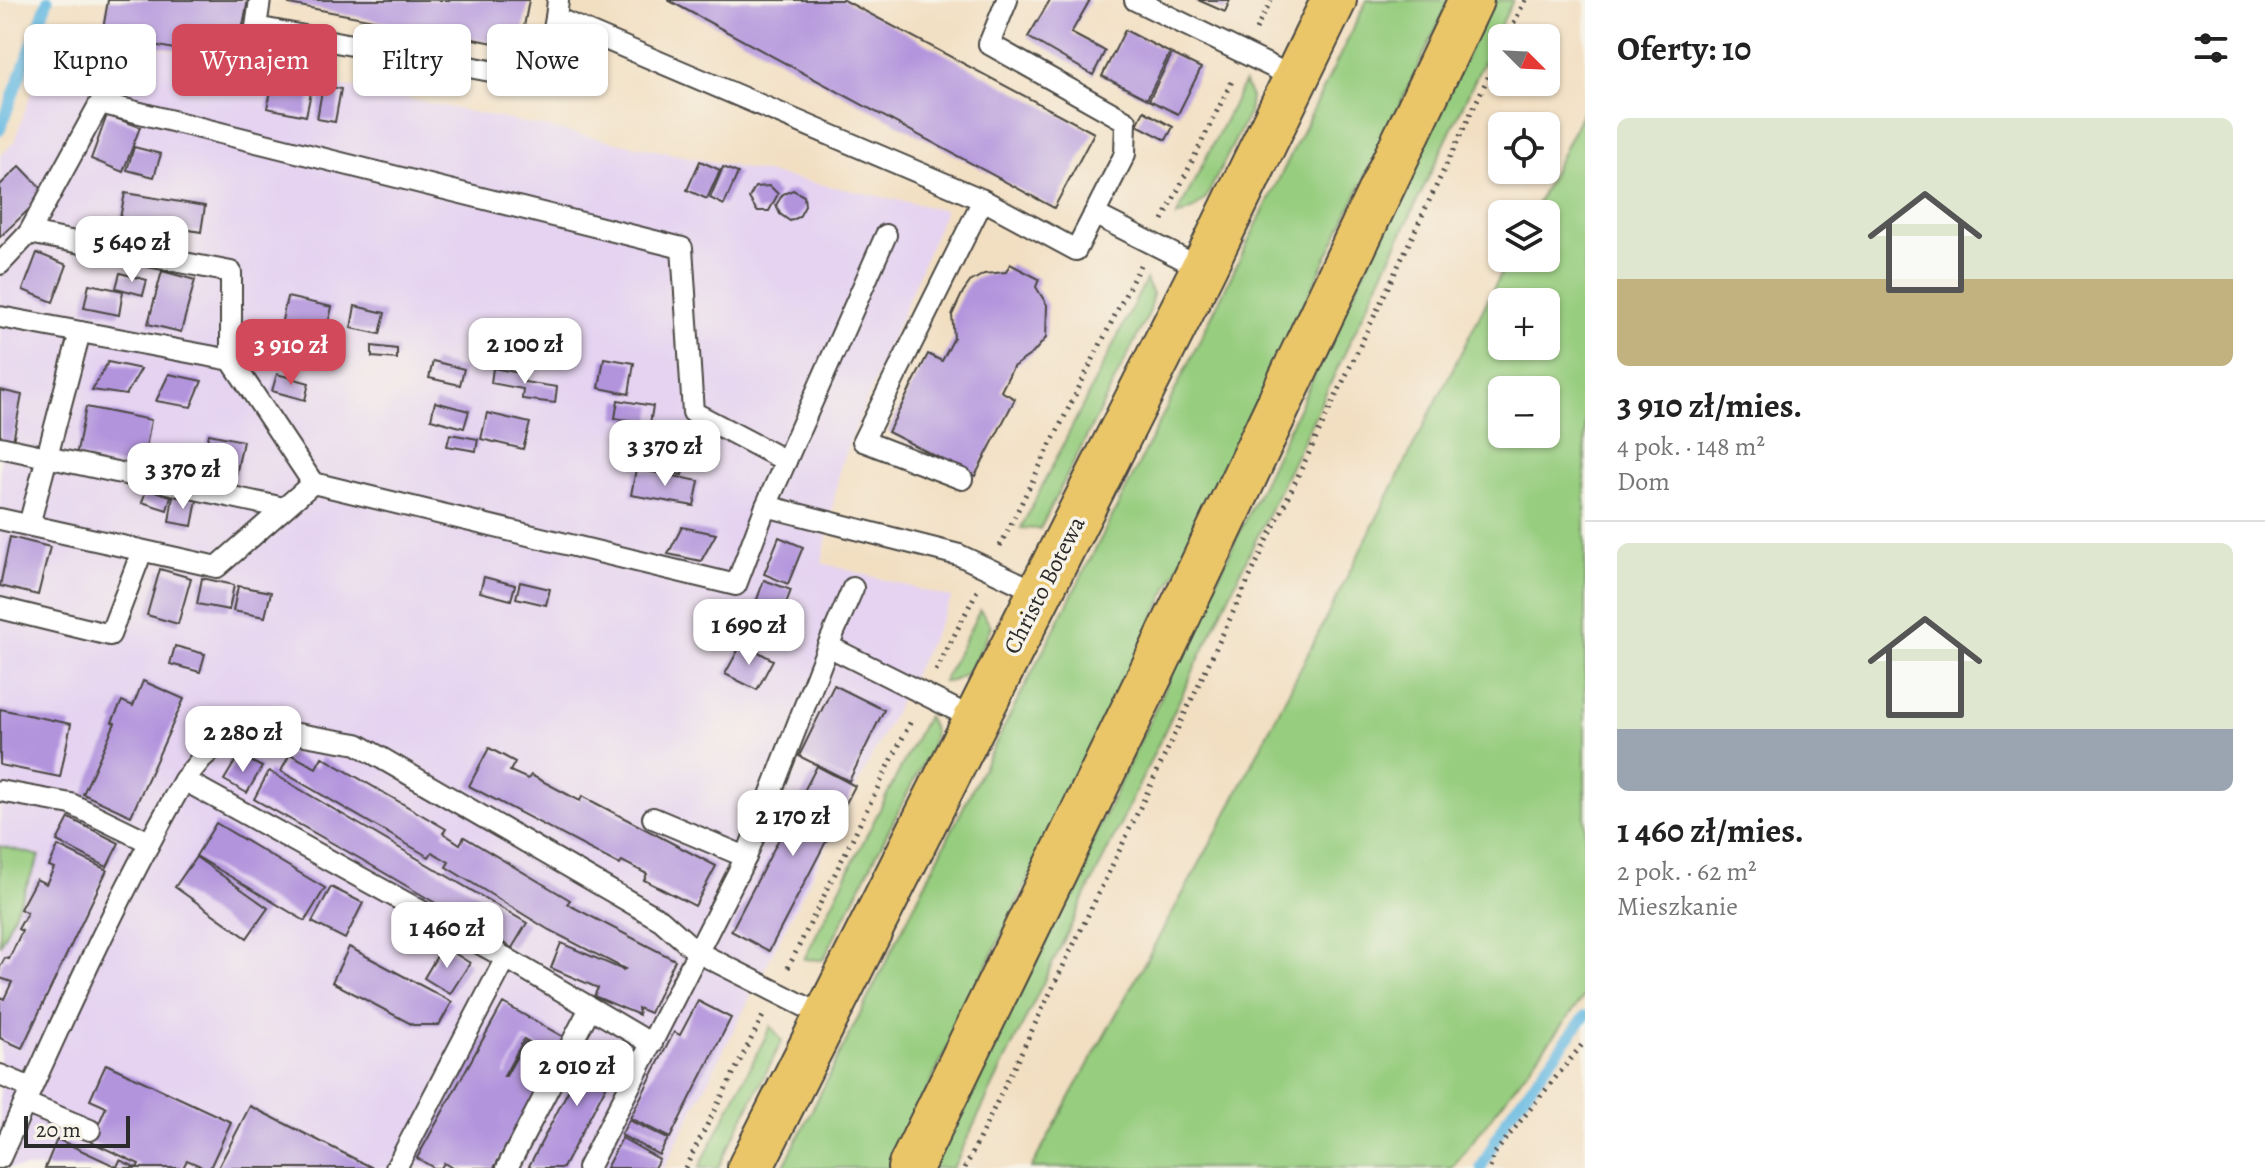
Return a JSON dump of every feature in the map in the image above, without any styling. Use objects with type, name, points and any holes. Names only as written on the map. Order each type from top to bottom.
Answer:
[{"type":"main road","name":"Christo Botewa","points":[[750,1168],[1203,269],[1334,0]]},
{"type":"main road","points":[[910,1168],[1147,681],[1471,0]]},
{"type":"lane","points":[[260,0],[256,27],[544,81],[557,9],[983,200],[1076,250],[1125,154],[1126,121],[989,44],[1007,0]]},
{"type":"lane","points":[[1135,0],[1297,79]]},
{"type":"lane","points":[[0,264],[29,233],[100,103],[682,248],[693,412],[786,461]]},
{"type":"lane","points":[[962,479],[863,441],[983,200]]},
{"type":"lane","points":[[1094,214],[1203,269]]},
{"type":"lane","points":[[29,233],[231,272],[231,360],[313,483],[736,585],[766,506],[886,235]]},
{"type":"lane","points":[[0,317],[231,360]]},
{"type":"lane","points":[[29,525],[80,332]]},
{"type":"lane","points":[[0,447],[284,508]]},
{"type":"lane","points":[[0,519],[217,567],[313,483]]},
{"type":"lane","points":[[766,506],[959,555],[1040,593]]},
{"type":"lane","points":[[0,608],[110,635],[142,551]]},
{"type":"lane","points":[[588,1168],[746,857],[853,588]]},
{"type":"lane","points":[[828,646],[976,720]]},
{"type":"lane","points":[[0,1158],[149,842],[184,780],[220,742],[257,727],[357,744],[661,920],[697,952],[826,1017]]},
{"type":"lane","points":[[184,780],[506,958],[652,1044]]},
{"type":"lane","points":[[0,791],[71,804],[149,842]]},
{"type":"lane","points":[[653,818],[746,857]]},
{"type":"lane","points":[[396,1168],[506,958]]},
{"type":"lane","points":[[507,1168],[590,1008]]},
{"type":"lane","points":[[0,1075],[28,1096],[90,1130]]},
{"type":"path","points":[[1256,31],[1271,0]]},
{"type":"path","points":[[1514,24],[1525,0]]},
{"type":"path","points":[[1163,219],[1234,76]]},
{"type":"path","points":[[965,1168],[1488,77]]},
{"type":"path","points":[[1009,527],[1137,271]]},
{"type":"path","points":[[933,678],[972,601]]},
{"type":"path","points":[[793,957],[917,709]]},
{"type":"path","points":[[685,1168],[763,1016]]},
{"type":"path","points":[[1490,1168],[1494,1154],[1585,1041]]},
{"type":"shaded area","points":[[156,47],[172,50],[172,96],[337,96],[337,84],[353,88],[353,96],[394,96],[945,210],[841,463],[822,563],[952,598],[664,1168],[0,1168],[0,157],[14,142],[30,96],[156,96]]},
{"type":"green space","points":[[1367,0],[1450,0],[890,1168],[783,1168],[1132,478]]},
{"type":"green space","points":[[1493,0],[1513,0],[1502,24],[1488,24],[1488,52],[953,1168],[932,1168],[1099,827]]},
{"type":"green space","points":[[1244,83],[1251,97],[1249,113],[1206,198],[1194,209],[1176,217]]},
{"type":"green space","points":[[1585,108],[1585,995],[1452,1168],[1031,1168],[1221,825],[1488,299],[1488,360],[1560,360],[1560,288],[1494,288],[1502,272],[1560,272],[1560,200],[1539,200],[1547,184],[1560,184],[1560,158]]},
{"type":"green space","points":[[1146,280],[1152,294],[1150,311],[1040,529],[1021,528]]},
{"type":"green space","points":[[980,610],[991,626],[979,653],[961,676],[943,682]]},
{"type":"green space","points":[[927,716],[934,731],[932,745],[823,960],[804,959]]},
{"type":"green space","points":[[0,846],[40,856],[0,945]]},
{"type":"green space","points":[[771,1026],[782,1041],[718,1168],[699,1168]]},
{"type":"building","points":[[108,0],[248,0],[243,24],[172,24],[172,49],[156,45],[156,24],[104,24]]},
{"type":"building","points":[[290,0],[529,0],[524,24],[487,24],[487,42],[471,39],[471,24],[394,24],[289,4]]},
{"type":"building","points":[[668,0],[844,0],[1094,133],[1054,208]]},
{"type":"building","points":[[1050,0],[1090,0],[1071,33],[1105,51],[1093,75],[1028,37]]},
{"type":"building","points":[[1198,0],[1230,0],[1225,12]]},
{"type":"building","points":[[1125,30],[1170,53],[1147,99],[1102,76]]},
{"type":"building","points":[[1172,54],[1201,68],[1178,114],[1149,100]]},
{"type":"building","points":[[337,88],[341,89],[335,122],[317,119],[321,96],[337,96]]},
{"type":"building","points":[[270,96],[310,96],[306,116],[267,108]]},
{"type":"building","points":[[1144,111],[1173,127],[1166,140],[1137,125]]},
{"type":"building","points":[[107,115],[140,127],[123,172],[91,159]]},
{"type":"building","points":[[134,147],[161,154],[154,177],[127,170]]},
{"type":"building","points":[[700,161],[720,170],[707,199],[687,190]]},
{"type":"building","points":[[20,166],[46,193],[0,237],[0,185]]},
{"type":"building","points":[[723,167],[738,173],[724,205],[710,198]]},
{"type":"building","points":[[770,186],[778,194],[769,211],[757,211],[749,198],[755,187]]},
{"type":"building","points":[[793,190],[804,196],[805,206],[799,217],[790,221],[780,214],[776,205],[783,194]]},
{"type":"building","points":[[125,193],[205,206],[201,232],[120,218]]},
{"type":"building","points":[[106,217],[167,229],[163,250],[102,238]]},
{"type":"building","points":[[37,253],[67,265],[53,302],[23,290]]},
{"type":"building","points":[[1010,264],[1039,279],[1036,287],[1047,305],[1046,338],[1033,353],[1013,367],[1001,391],[1015,399],[975,476],[888,432],[928,354],[942,361],[954,338],[952,315],[970,282],[984,274],[1006,272]]},
{"type":"building","points":[[162,271],[195,280],[181,332],[148,324]]},
{"type":"building","points":[[120,273],[147,280],[143,295],[116,288]]},
{"type":"building","points":[[89,284],[123,291],[119,315],[84,308]]},
{"type":"building","points":[[287,297],[332,307],[321,354],[277,344]]},
{"type":"building","points":[[355,306],[385,313],[380,334],[351,328]]},
{"type":"building","points":[[372,346],[397,349],[397,359],[372,357]]},
{"type":"building","points":[[604,358],[634,363],[629,394],[599,388]]},
{"type":"building","points":[[433,361],[464,369],[460,385],[429,378]]},
{"type":"building","points":[[108,362],[141,369],[126,395],[92,390]]},
{"type":"building","points":[[493,368],[525,374],[524,382],[557,387],[555,403],[522,399],[523,389],[491,383]]},
{"type":"building","points":[[169,374],[202,381],[191,407],[156,401]]},
{"type":"building","points":[[277,374],[309,383],[305,400],[272,391]]},
{"type":"building","points":[[0,390],[22,395],[12,446],[0,443]]},
{"type":"building","points":[[618,400],[653,406],[650,424],[615,418]]},
{"type":"building","points":[[435,402],[469,411],[464,428],[431,419]]},
{"type":"building","points":[[86,407],[151,420],[142,469],[76,456]]},
{"type":"building","points":[[487,413],[530,423],[523,449],[481,439]]},
{"type":"building","points":[[209,434],[243,441],[234,485],[199,478]]},
{"type":"building","points":[[450,434],[478,439],[476,451],[447,446]]},
{"type":"building","points":[[656,449],[687,455],[682,475],[652,469]]},
{"type":"building","points":[[636,469],[699,481],[694,506],[631,495]]},
{"type":"building","points":[[147,488],[171,496],[167,510],[142,502]]},
{"type":"building","points":[[173,496],[197,500],[192,526],[169,522]]},
{"type":"building","points":[[682,527],[716,534],[701,561],[668,554]]},
{"type":"building","points":[[10,537],[50,547],[38,595],[0,586]]},
{"type":"building","points":[[779,537],[803,547],[788,584],[764,574]]},
{"type":"building","points":[[160,569],[191,578],[178,624],[147,615]]},
{"type":"building","points":[[484,577],[515,585],[511,600],[480,592]]},
{"type":"building","points":[[202,578],[234,585],[229,610],[197,604]]},
{"type":"building","points":[[764,580],[791,590],[776,629],[750,619]]},
{"type":"building","points":[[520,582],[550,589],[546,605],[516,598]]},
{"type":"building","points":[[238,586],[271,592],[265,617],[233,611]]},
{"type":"building","points":[[742,643],[773,660],[757,690],[725,674]]},
{"type":"building","points":[[175,646],[205,654],[200,672],[170,664]]},
{"type":"building","points":[[143,681],[184,699],[131,816],[83,794],[122,701],[133,706]]},
{"type":"building","points":[[834,685],[884,710],[849,781],[799,756]]},
{"type":"building","points":[[0,709],[71,724],[60,777],[0,765]]},
{"type":"building","points":[[489,748],[515,762],[510,771],[528,779],[531,775],[580,801],[582,796],[716,866],[695,906],[644,880],[647,874],[622,861],[620,865],[469,786]]},
{"type":"building","points":[[290,754],[316,768],[322,757],[446,829],[443,833],[460,844],[464,837],[570,900],[567,904],[675,960],[650,1013],[638,1008],[639,1015],[594,996],[598,988],[551,968],[561,943],[625,969],[549,930],[446,867],[449,862],[432,852],[429,857],[281,771]]},
{"type":"building","points":[[239,755],[262,767],[247,793],[224,780]]},
{"type":"building","points":[[817,766],[855,786],[769,951],[731,931]]},
{"type":"building","points":[[269,771],[527,923],[512,948],[254,799]]},
{"type":"building","points":[[69,818],[119,843],[107,867],[57,841]]},
{"type":"building","points":[[216,823],[325,888],[305,921],[196,856]]},
{"type":"building","points":[[58,846],[107,870],[22,1048],[0,1038],[0,997],[4,999],[12,982],[0,978],[0,967],[5,958],[9,959],[22,931],[18,929],[27,913],[20,909],[36,879],[46,884],[54,868],[49,866]]},
{"type":"building","points":[[196,857],[268,908],[247,938],[175,887]]},
{"type":"building","points":[[331,887],[363,903],[345,939],[312,922]]},
{"type":"building","points":[[443,946],[470,963],[450,994],[424,978]]},
{"type":"building","points":[[349,947],[452,1002],[439,1025],[413,1025],[332,982]]},
{"type":"building","points":[[698,1001],[731,1018],[670,1138],[630,1118],[674,1032],[680,1035]]},
{"type":"building","points":[[503,1003],[565,1038],[555,1056],[524,1039],[504,1076],[525,1042],[557,1060],[494,1168],[452,1168],[444,1163],[441,1168],[434,1168],[417,1158]]},
{"type":"building","points":[[594,1041],[622,1056],[563,1168],[529,1166]]},
{"type":"building","points":[[106,1064],[231,1122],[210,1168],[187,1160],[183,1168],[137,1168],[139,1164],[91,1142],[106,1107],[90,1100]]},
{"type":"building","points":[[250,1106],[373,1168],[218,1168]]},
{"type":"building","points":[[629,1120],[668,1139],[659,1155],[621,1135]]},
{"type":"building","points":[[622,1138],[659,1159],[654,1168],[606,1168]]},
{"type":"building","points":[[57,1139],[117,1167],[120,1160],[137,1168],[45,1168]]},
{"type":"waterway","points":[[0,130],[48,0]]},
{"type":"waterway","points":[[1481,1168],[1506,1119],[1585,1016]]}]
